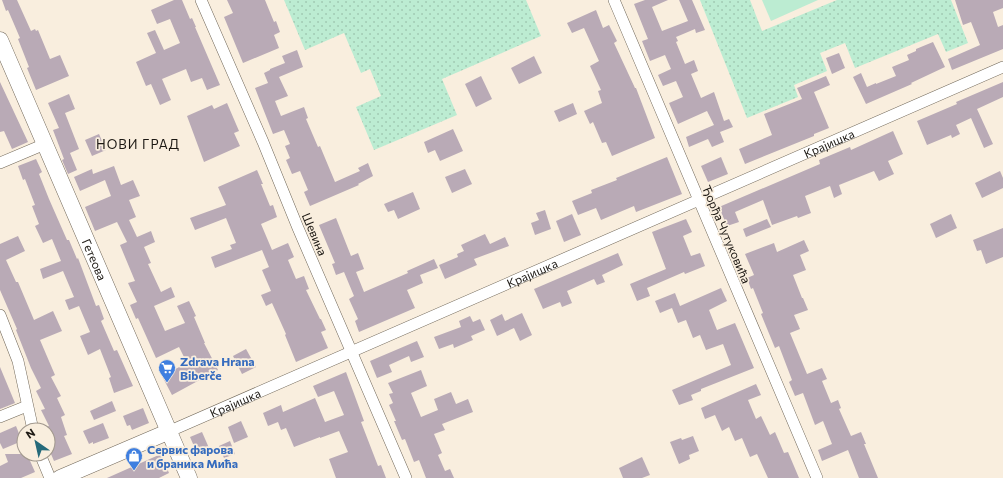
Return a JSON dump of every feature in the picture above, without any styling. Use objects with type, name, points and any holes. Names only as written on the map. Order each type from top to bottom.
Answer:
[{"type":"main road","name":"Гетеова","points":[[0,40],[190,478]]},
{"type":"main road","name":"Крајишка","points":[[60,478],[170,431]]},
{"type":"street","name":"Шевина","points":[[201,0],[255,124],[300,234],[406,478]]},
{"type":"street","name":"Ђорђа Чутуковића","points":[[614,0],[817,478]]},
{"type":"street","name":"Крајишка","points":[[170,431],[1003,67]]},
{"type":"street","points":[[0,163],[45,144]]},
{"type":"street","points":[[0,316],[18,361],[31,422]]},
{"type":"street","points":[[0,417],[27,406]]},
{"type":"street","points":[[43,462],[50,478]]},
{"type":"green space","points":[[284,0],[526,0],[541,36],[442,79],[457,115],[374,150],[356,107],[381,96],[370,69],[361,73],[344,33],[305,50]]},
{"type":"green space","points":[[700,0],[750,0],[762,31],[837,0],[951,0],[968,43],[946,52],[938,34],[855,68],[845,43],[820,53],[827,71],[794,85],[798,97],[747,118]]},
{"type":"green space","points":[[762,0],[818,0],[771,21]]},
{"type":"building","points":[[2,0],[17,0],[31,31],[35,29],[36,31],[38,30],[50,59],[60,55],[69,76],[36,90],[18,39],[20,38]]},
{"type":"building","points":[[174,0],[182,0],[190,19],[192,18],[220,85],[207,90],[202,78],[191,82],[186,69],[162,79],[171,100],[160,105],[151,84],[146,86],[136,62],[156,53],[147,33],[155,30],[164,50],[180,43],[170,19],[157,24],[151,10]]},
{"type":"building","points":[[227,0],[265,0],[280,32],[274,35],[279,48],[243,63],[224,17],[233,13]]},
{"type":"building","points":[[645,0],[668,0],[652,7],[662,31],[688,21],[679,0],[692,0],[705,30],[696,33],[695,29],[676,37],[678,41],[676,42],[685,64],[694,60],[698,71],[691,74],[701,98],[714,92],[724,121],[729,119],[733,127],[720,132],[724,142],[712,147],[708,139],[689,147],[686,137],[714,125],[707,111],[678,124],[669,103],[683,97],[676,81],[663,86],[658,75],[671,69],[665,55],[650,61],[642,41],[648,39],[634,4]]},
{"type":"building","points":[[955,0],[1003,0],[1003,8],[993,12],[998,27],[1003,25],[1003,49],[952,70],[948,59],[980,45],[971,22],[963,25]]},
{"type":"building","points":[[596,10],[603,28],[609,25],[617,41],[614,43],[636,88],[655,138],[612,156],[606,142],[602,143],[593,122],[590,124],[584,111],[602,103],[598,91],[601,90],[590,66],[599,61],[584,28],[572,33],[567,23]]},
{"type":"building","points":[[933,42],[945,67],[911,83],[912,84],[866,104],[853,77],[861,73],[867,87],[896,76],[892,67],[909,60],[907,55],[916,51],[916,49]]},
{"type":"building","points":[[297,50],[303,67],[279,77],[288,96],[275,101],[281,116],[304,107],[308,118],[306,119],[318,147],[320,146],[335,182],[360,171],[358,168],[368,163],[373,176],[358,184],[359,185],[310,206],[304,192],[308,190],[300,171],[292,174],[286,160],[290,158],[285,146],[290,144],[284,130],[273,134],[255,88],[268,83],[264,73],[285,63],[282,56]]},
{"type":"building","points":[[839,53],[845,68],[832,74],[826,58]]},
{"type":"building","points":[[534,56],[542,73],[519,84],[511,68]]},
{"type":"building","points":[[481,76],[492,99],[476,107],[465,84]]},
{"type":"building","points":[[826,76],[830,85],[814,92],[829,128],[814,134],[814,136],[745,164],[739,149],[772,135],[764,114],[802,99],[797,88]]},
{"type":"building","points":[[0,82],[28,142],[12,149],[4,131],[0,132]]},
{"type":"building","points":[[1003,82],[1003,97],[977,109],[993,144],[984,148],[971,118],[956,125],[960,134],[952,138],[951,135],[927,145],[917,121]]},
{"type":"building","points":[[69,94],[75,109],[65,113],[79,149],[70,153],[77,170],[68,174],[53,130],[59,128],[48,103]]},
{"type":"building","points":[[227,103],[239,131],[234,133],[240,146],[204,162],[187,116],[212,105],[214,109]]},
{"type":"building","points":[[573,103],[577,114],[559,122],[554,111]]},
{"type":"building","points":[[453,129],[463,151],[440,161],[435,150],[428,153],[424,142]]},
{"type":"building","points":[[893,131],[903,154],[888,161],[894,174],[879,181],[874,171],[839,185],[842,194],[834,198],[830,186],[805,196],[811,213],[798,218],[797,216],[772,225],[763,200],[735,212],[739,222],[727,226],[719,207],[820,164],[819,160],[850,147],[851,150]]},
{"type":"building","points":[[99,134],[106,150],[92,156],[85,140]]},
{"type":"building","points":[[667,157],[682,194],[636,212],[634,206],[601,220],[596,208],[578,215],[572,201],[592,193],[591,190],[617,180],[616,178]]},
{"type":"building","points":[[721,157],[728,174],[708,182],[701,166]]},
{"type":"building","points":[[36,159],[42,172],[39,174],[49,199],[67,240],[69,240],[77,259],[78,258],[96,306],[99,305],[104,319],[101,321],[114,351],[117,350],[133,386],[114,393],[109,378],[111,377],[100,349],[88,355],[80,336],[90,332],[79,306],[69,310],[65,300],[74,297],[63,271],[43,279],[40,269],[61,261],[52,239],[43,243],[35,226],[39,224],[32,206],[35,205],[25,179],[23,180],[18,166]]},
{"type":"building","points":[[114,166],[121,185],[133,180],[140,196],[129,200],[136,217],[129,220],[137,237],[151,231],[155,242],[144,247],[151,263],[148,264],[161,292],[171,287],[175,297],[154,306],[165,331],[185,323],[177,306],[189,301],[196,316],[194,317],[204,343],[218,370],[172,395],[162,376],[187,363],[179,347],[156,358],[138,318],[136,319],[130,305],[137,302],[128,283],[135,281],[120,245],[127,242],[117,222],[95,231],[85,207],[111,196],[105,180],[80,191],[74,177],[92,169],[93,174]]},
{"type":"building","points":[[465,169],[472,184],[452,193],[445,177]]},
{"type":"building","points":[[257,170],[270,206],[273,205],[277,217],[261,224],[272,250],[288,243],[294,257],[288,260],[296,279],[304,276],[309,289],[306,290],[326,330],[321,332],[328,348],[296,362],[285,335],[286,334],[272,303],[266,306],[261,295],[271,291],[262,270],[269,267],[262,250],[215,268],[211,257],[232,249],[230,245],[236,243],[226,218],[195,230],[190,218],[226,205],[218,187]]},
{"type":"building","points":[[1000,171],[1003,178],[1003,188],[982,198],[975,183]]},
{"type":"building","points":[[413,192],[420,209],[398,219],[394,210],[388,212],[384,204]]},
{"type":"building","points":[[545,210],[551,229],[535,235],[531,223],[539,220],[536,213]]},
{"type":"building","points":[[572,214],[581,235],[564,242],[556,221]]},
{"type":"building","points":[[951,214],[957,228],[936,238],[930,224]]},
{"type":"building","points":[[336,218],[351,256],[358,253],[364,269],[356,272],[364,292],[408,273],[407,271],[434,259],[438,268],[420,275],[423,283],[407,290],[415,308],[359,332],[355,321],[358,319],[349,299],[354,296],[344,272],[336,275],[332,264],[335,263],[319,225]]},
{"type":"building","points":[[686,219],[692,232],[683,236],[691,256],[700,253],[705,266],[685,274],[684,272],[647,288],[650,296],[637,301],[630,284],[666,269],[652,232]]},
{"type":"building","points":[[767,219],[771,227],[746,237],[743,229]]},
{"type":"building","points":[[1003,228],[1003,257],[986,264],[981,250],[977,251],[973,240]]},
{"type":"building","points":[[485,234],[490,244],[505,237],[509,246],[474,259],[477,265],[445,279],[439,265],[458,257],[457,254],[464,251],[461,245]]},
{"type":"building","points":[[18,236],[25,251],[6,260],[16,282],[18,282],[34,320],[53,311],[62,331],[40,340],[55,375],[51,377],[61,396],[57,398],[65,415],[61,417],[67,435],[64,436],[72,454],[56,460],[56,422],[47,422],[41,410],[45,409],[36,391],[41,388],[31,368],[16,330],[17,329],[0,290],[0,244]]},
{"type":"building","points":[[804,240],[809,251],[800,255],[806,270],[793,275],[808,310],[794,315],[800,329],[790,333],[807,374],[822,368],[827,379],[822,381],[831,403],[838,400],[841,408],[839,409],[851,436],[861,432],[866,444],[864,444],[878,478],[859,478],[848,450],[822,461],[818,450],[832,444],[823,421],[815,425],[803,393],[795,396],[789,382],[792,380],[779,346],[775,348],[761,314],[763,313],[753,288],[751,289],[747,278],[754,275],[745,254],[774,243],[777,252]]},
{"type":"building","points":[[618,253],[623,265],[602,275],[605,282],[597,285],[594,279],[567,291],[572,303],[562,307],[560,302],[543,309],[534,289]]},
{"type":"building","points":[[721,288],[727,301],[709,310],[717,330],[735,323],[754,368],[701,389],[701,391],[691,395],[693,400],[679,405],[672,390],[731,365],[723,344],[706,350],[700,335],[693,338],[686,320],[678,323],[672,308],[660,313],[655,301],[675,293],[680,306]]},
{"type":"building","points":[[522,313],[532,335],[520,341],[514,328],[497,336],[490,320],[502,314],[505,321]]},
{"type":"building","points":[[470,316],[473,322],[480,319],[485,330],[471,336],[473,340],[454,348],[453,344],[439,349],[434,337],[461,327],[459,321]]},
{"type":"building","points":[[417,341],[424,357],[411,362],[409,356],[389,365],[392,372],[377,378],[370,361]]},
{"type":"building","points":[[246,349],[256,367],[242,374],[233,356]]},
{"type":"building","points":[[0,367],[15,403],[0,409]]},
{"type":"building","points":[[421,370],[427,386],[411,393],[421,417],[438,410],[434,399],[451,392],[456,404],[468,399],[473,412],[442,424],[445,430],[434,434],[442,453],[438,455],[445,471],[450,469],[454,478],[426,478],[419,460],[414,462],[405,439],[402,440],[389,405],[393,403],[389,394],[393,393],[388,383]]},
{"type":"building","points":[[346,372],[364,421],[361,422],[378,466],[381,465],[386,478],[336,478],[329,459],[348,452],[339,431],[294,447],[286,428],[281,430],[278,422],[268,426],[263,413],[281,405],[283,412],[315,398],[325,422],[344,415],[334,391],[318,397],[313,386]]},
{"type":"building","points":[[756,384],[761,395],[748,400],[756,419],[761,416],[770,435],[775,432],[784,453],[788,452],[799,478],[768,478],[757,454],[750,457],[742,438],[735,441],[729,427],[722,431],[715,415],[705,419],[701,408]]},
{"type":"building","points":[[112,401],[116,411],[94,420],[90,411]]},
{"type":"building","points":[[143,408],[149,423],[132,430],[130,425],[127,426],[123,416]]},
{"type":"building","points":[[241,421],[248,437],[234,443],[228,427]]},
{"type":"building","points":[[103,423],[109,438],[89,444],[83,431]]},
{"type":"building","points":[[16,426],[16,444],[3,449],[0,443],[0,433]]},
{"type":"building","points":[[202,432],[209,448],[197,453],[190,437]]},
{"type":"building","points":[[693,436],[699,451],[689,455],[690,459],[679,464],[670,442]]},
{"type":"building","points":[[230,441],[235,454],[224,458],[219,446]]},
{"type":"building","points":[[5,454],[16,454],[16,462],[31,462],[35,472],[21,478],[0,478],[0,466],[8,462]]},
{"type":"building","points":[[161,454],[169,473],[159,478],[107,478]]},
{"type":"building","points":[[642,457],[650,475],[642,478],[623,478],[619,468]]},
{"type":"place","name":"Zdrava Hrana Biberče","points":[[167,383]]},
{"type":"place","name":"Сервис фарова и браника Мића","points":[[134,471]]},
{"type":"district","name":"НОВИ ГРАД","points":[[138,144]]}]
